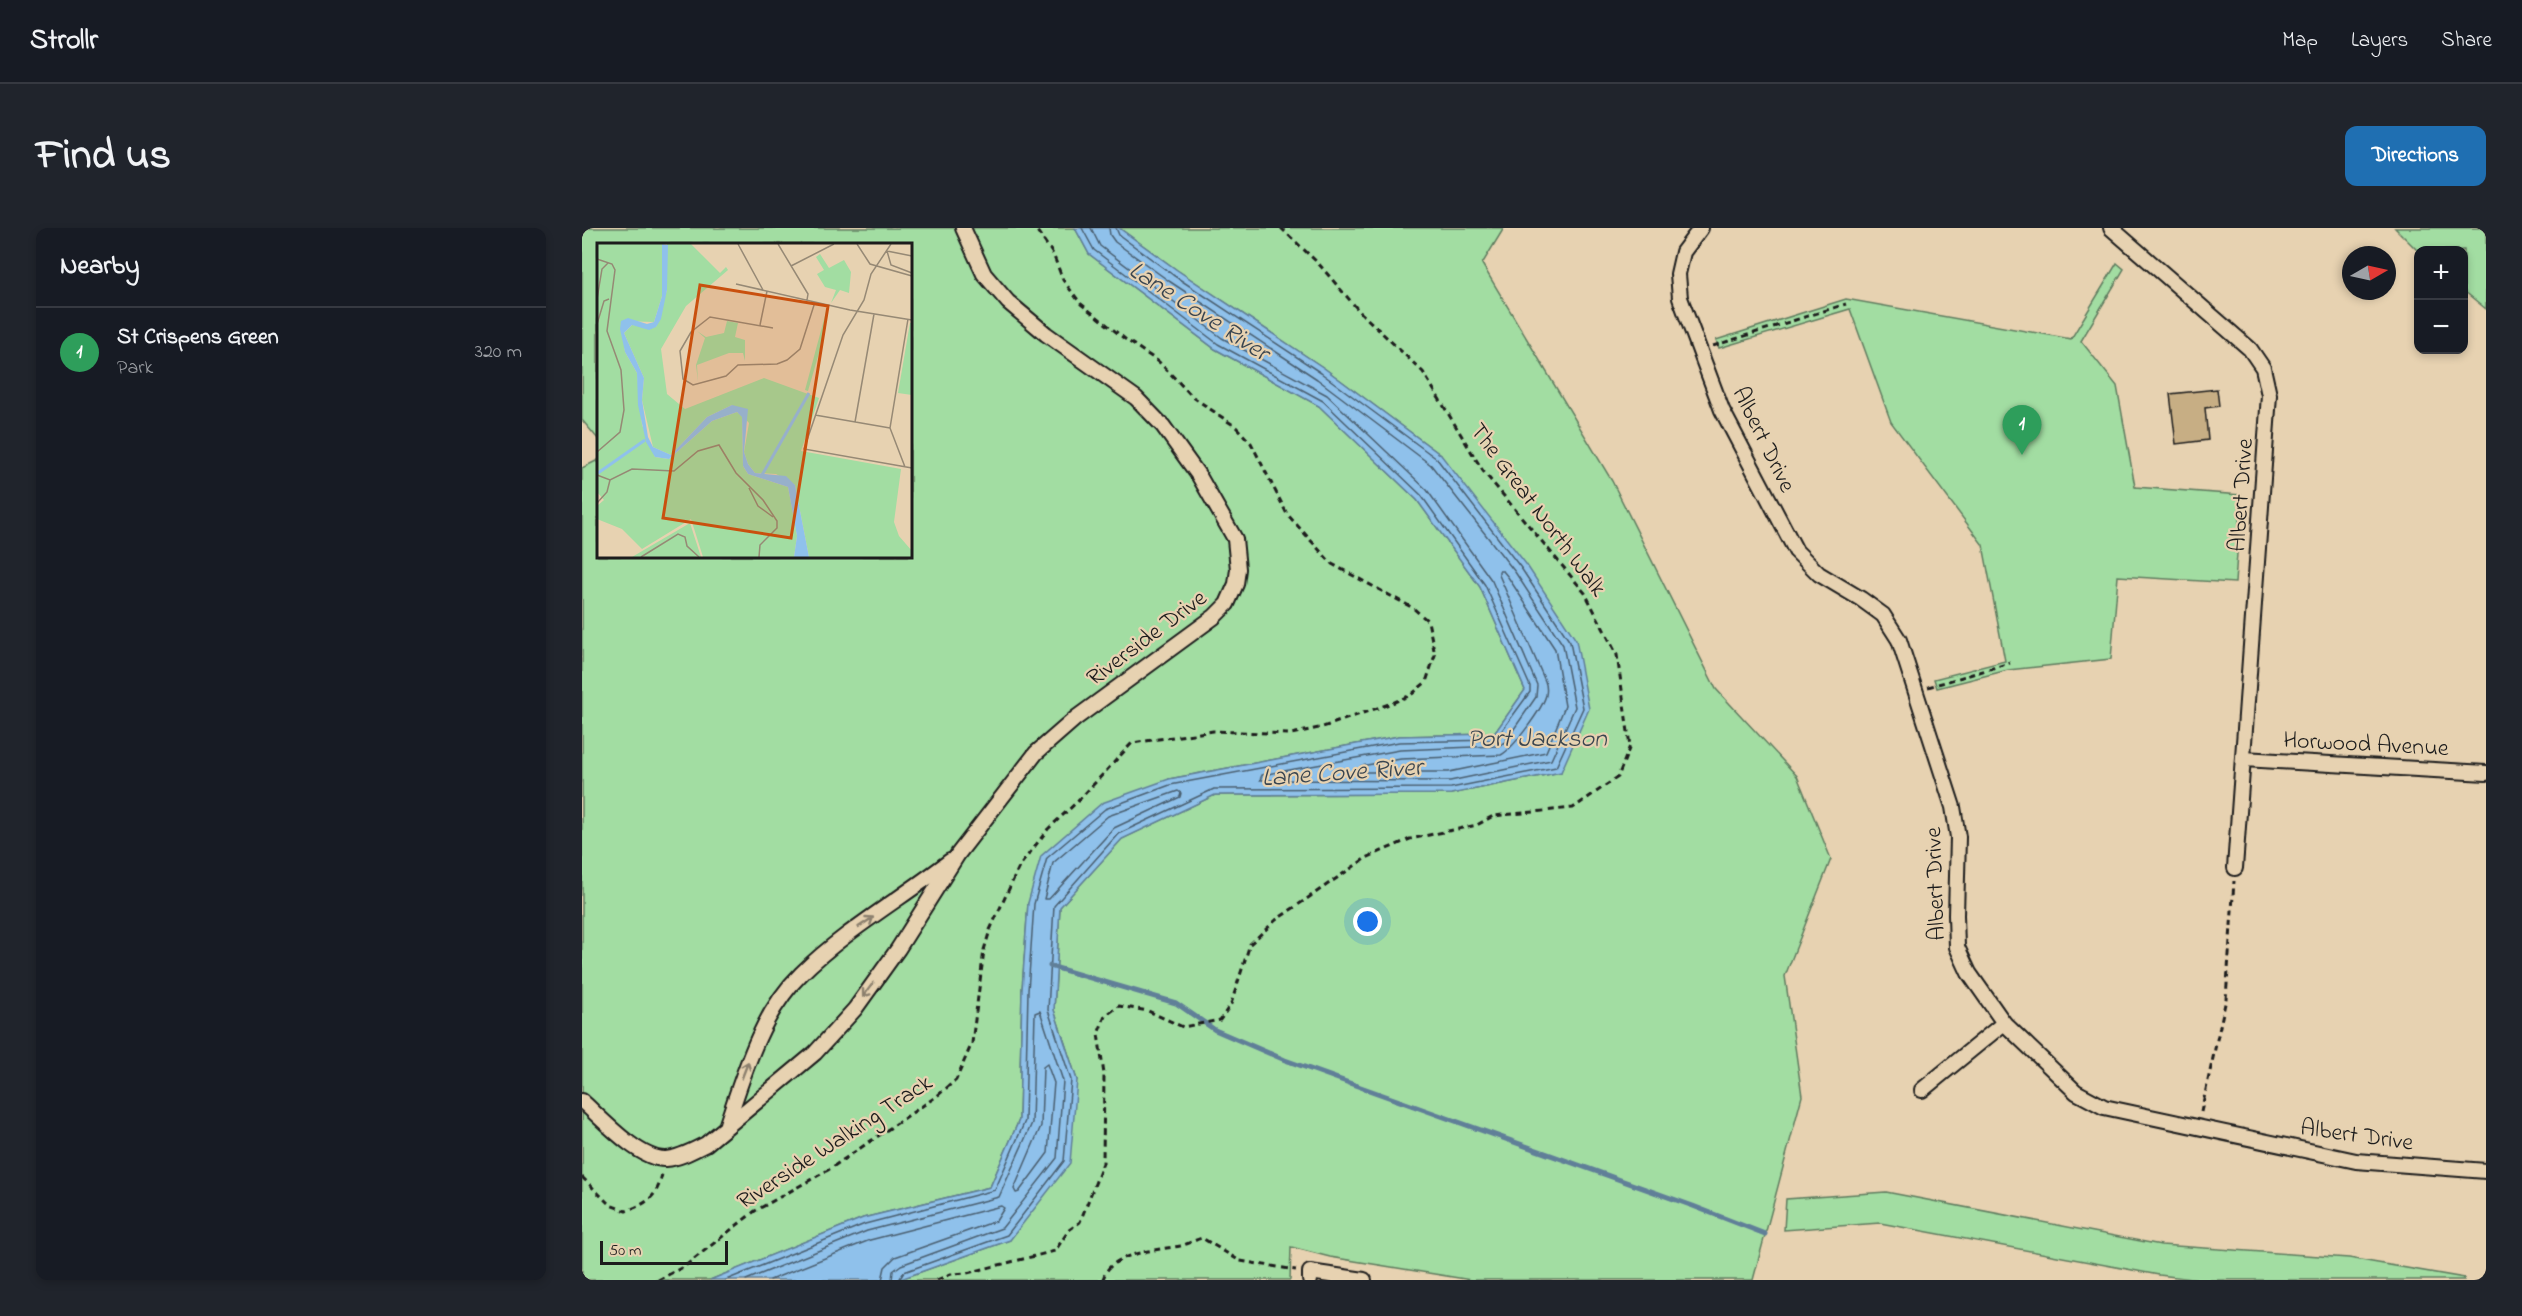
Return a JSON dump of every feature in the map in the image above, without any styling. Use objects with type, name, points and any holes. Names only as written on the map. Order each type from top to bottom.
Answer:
[{"type":"street","name":"Riverside Drive","points":[[665,1159],[688,1153],[706,1144],[815,1053],[855,1009],[898,949],[958,854],[1046,742],[1214,617],[1232,595],[1239,568],[1235,538],[1199,476],[1163,426],[1136,398],[1047,334],[1008,302],[984,274],[963,228]]},
{"type":"street","name":"Albert Drive","points":[[1701,228],[1683,252],[1678,274],[1680,298],[1722,410],[1796,551],[1819,574],[1862,599],[1883,615],[1899,640],[1953,807],[1958,837],[1956,915],[1958,947],[1969,973],[2004,1023],[2076,1092],[2104,1107],[2356,1161],[2486,1171]]},
{"type":"street","name":"Albert Drive","points":[[2111,228],[2250,349],[2262,368],[2269,394],[2235,868]]},
{"type":"street","name":"Horwood Avenue","points":[[2243,759],[2486,773]]},
{"type":"street","name":"Riverside Drive","points":[[726,1125],[746,1067],[768,1021],[800,975],[854,930],[958,854]]},
{"type":"street","points":[[1922,1089],[2004,1023]]},
{"type":"street","points":[[582,1101],[637,1149],[665,1159]]},
{"type":"street","points":[[1310,1276],[1364,1280]]},
{"type":"path","name":"Riverside Walking Track","points":[[658,1280],[685,1266],[755,1210],[828,1170],[937,1096],[956,1080],[972,1043],[984,950],[990,930],[1019,867],[1048,829],[1078,801],[1120,753],[1132,743],[1213,731],[1291,734],[1323,727],[1392,703],[1411,695],[1426,682],[1435,655],[1428,621],[1413,608],[1332,564],[1287,514],[1251,443],[1236,427],[1193,397],[1158,362],[1081,304],[1064,280],[1053,254],[1035,228]]},
{"type":"path","name":"The Great North Walk","points":[[937,1280],[951,1274],[967,1273],[1055,1251],[1069,1230],[1080,1222],[1103,1163],[1104,1074],[1098,1034],[1105,1016],[1119,1006],[1148,1011],[1183,1027],[1220,1020],[1231,1004],[1250,944],[1276,920],[1366,858],[1410,839],[1477,825],[1493,816],[1574,808],[1618,777],[1630,746],[1617,655],[1585,593],[1483,471],[1423,372],[1360,312],[1318,263],[1281,228]]},
{"type":"path","points":[[1700,350],[1846,304]]},
{"type":"path","points":[[1915,691],[2010,663]]},
{"type":"path","points":[[2198,1128],[2226,999],[2235,868]]},
{"type":"path","points":[[582,1177],[610,1205],[627,1211],[646,1203],[659,1187],[665,1159]]},
{"type":"path","points":[[1103,1280],[1104,1274],[1124,1257],[1153,1249],[1182,1245],[1202,1238],[1240,1261],[1310,1276]]},
{"type":"green space","points":[[582,228],[1075,228],[1089,254],[1215,349],[1319,406],[1417,500],[1480,587],[1525,690],[1494,734],[1399,736],[1169,779],[1028,903],[1022,990],[1019,1120],[990,1187],[863,1218],[710,1280],[582,1280],[582,468],[597,460],[597,558],[912,558],[912,243],[597,243],[597,438],[582,420]]},
{"type":"green space","points":[[1119,228],[1504,228],[1482,264],[1612,481],[1716,689],[1797,776],[1831,859],[1785,976],[1802,1096],[1753,1280],[1471,1280],[1330,1257],[1291,1247],[1290,1280],[898,1280],[1010,1240],[1077,1080],[1054,1010],[1060,907],[1122,839],[1215,795],[1451,794],[1561,772],[1441,455],[1324,368],[1177,270]]},
{"type":"green space","points":[[2395,228],[2486,228],[2486,309],[2468,294],[2468,246],[2414,247]]},
{"type":"green space","points":[[2117,263],[2124,269],[2081,341],[2117,386],[2135,487],[2241,495],[2235,583],[2118,576],[2111,659],[2008,670],[1937,688],[1934,679],[2005,661],[1983,545],[1891,422],[1850,309],[1719,348],[1716,340],[1846,299],[2071,339]]},
{"type":"green space","points":[[1886,1192],[2161,1245],[2349,1258],[2464,1278],[2464,1280],[2201,1280],[2159,1275],[1880,1223],[1784,1230],[1786,1199]]},
{"type":"water","name":"Port Jackson","points":[[1075,228],[1119,228],[1177,270],[1324,368],[1441,455],[1526,564],[1576,640],[1589,709],[1561,772],[1451,794],[1215,795],[1122,839],[1060,907],[1054,1010],[1077,1080],[1070,1163],[1010,1240],[898,1280],[710,1280],[863,1218],[990,1187],[1019,1120],[1022,990],[1028,903],[1041,856],[1102,803],[1169,779],[1399,736],[1494,734],[1525,690],[1480,587],[1417,500],[1319,406],[1215,349],[1089,254]]},
{"type":"building","points":[[2217,389],[2219,406],[2205,408],[2208,440],[2176,444],[2170,394]]},
{"type":"waterway","points":[[1050,966],[1176,1003],[1215,1030],[1285,1060],[1765,1234]]},
{"type":"place","name":"St Crispens Green","points":[[2022,455]]},
{"type":"water label","name":"Lane Cove River","points":[[1200,310]]},
{"type":"water label","name":"Lane Cove River","points":[[1342,771]]}]
